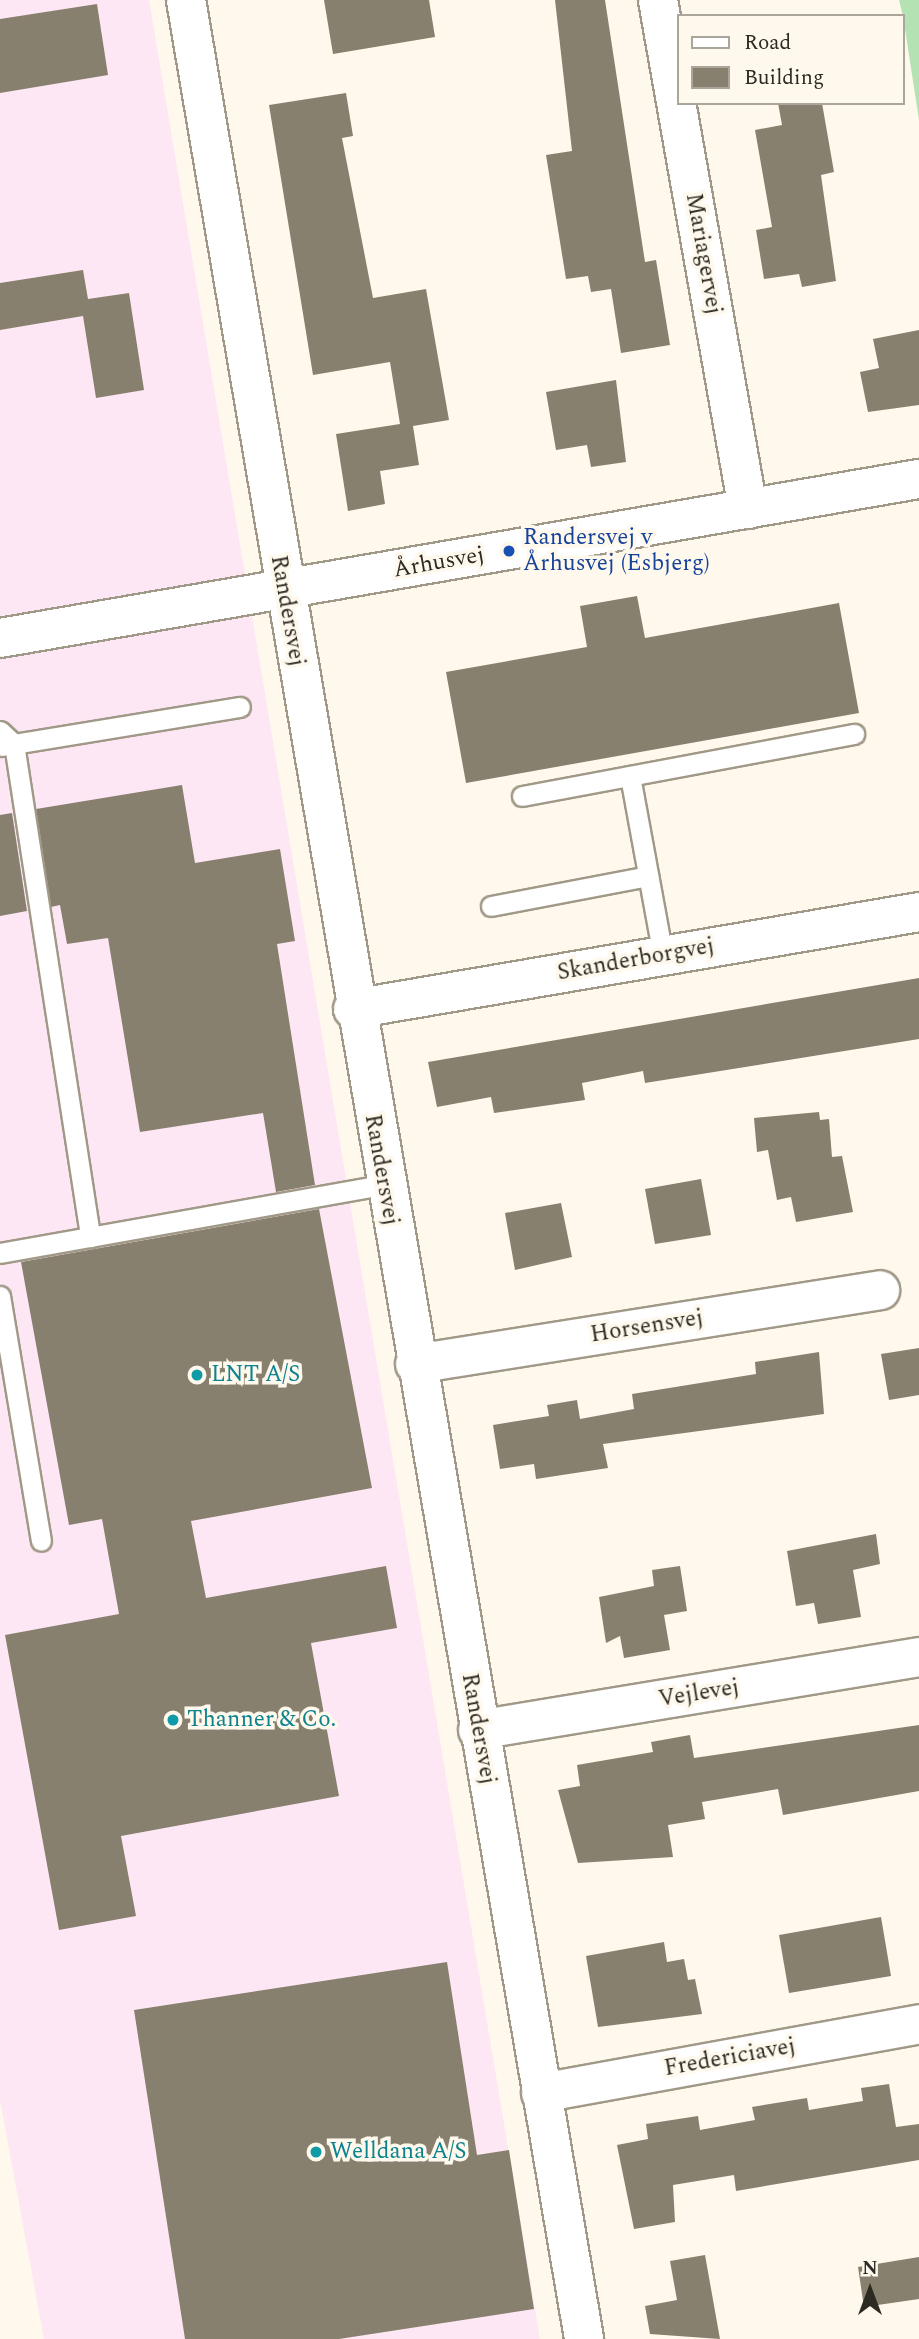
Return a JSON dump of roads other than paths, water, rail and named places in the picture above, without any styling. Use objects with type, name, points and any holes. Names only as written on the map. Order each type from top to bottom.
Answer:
[{"type":"street","name":"Randersvej","points":[[186,0],[353,1009],[584,2339]]},
{"type":"street","name":"Mariagervej","points":[[658,0],[748,509]]},
{"type":"street","name":"Århusvej","points":[[0,638],[282,587],[919,479]]},
{"type":"street","name":"Skanderborgvej","points":[[353,1009],[919,912]]},
{"type":"street","name":"Horsensvej","points":[[415,1364],[880,1290]]},
{"type":"street","name":"Vejlevej","points":[[478,1730],[919,1657]]},
{"type":"street","name":"Fredericiavej","points":[[541,2093],[919,2024]]},
{"type":"lane","points":[[90,1237],[5,740],[240,707]]},
{"type":"lane","points":[[522,796],[854,734]]},
{"type":"lane","points":[[630,776],[663,956]]},
{"type":"lane","points":[[491,906],[648,876]]},
{"type":"lane","points":[[0,1253],[383,1185]]},
{"type":"lane","points":[[0,1296],[41,1541]]},
{"type":"place","name":"Randersvej v Århusvej (Esbjerg)","points":[[509,551]]},
{"type":"place","name":"LNT A/S","points":[[197,1375]]},
{"type":"place","name":"Thanner & Co.","points":[[173,1720]]},
{"type":"place","name":"Welldana A/S","points":[[316,2152]]}]
